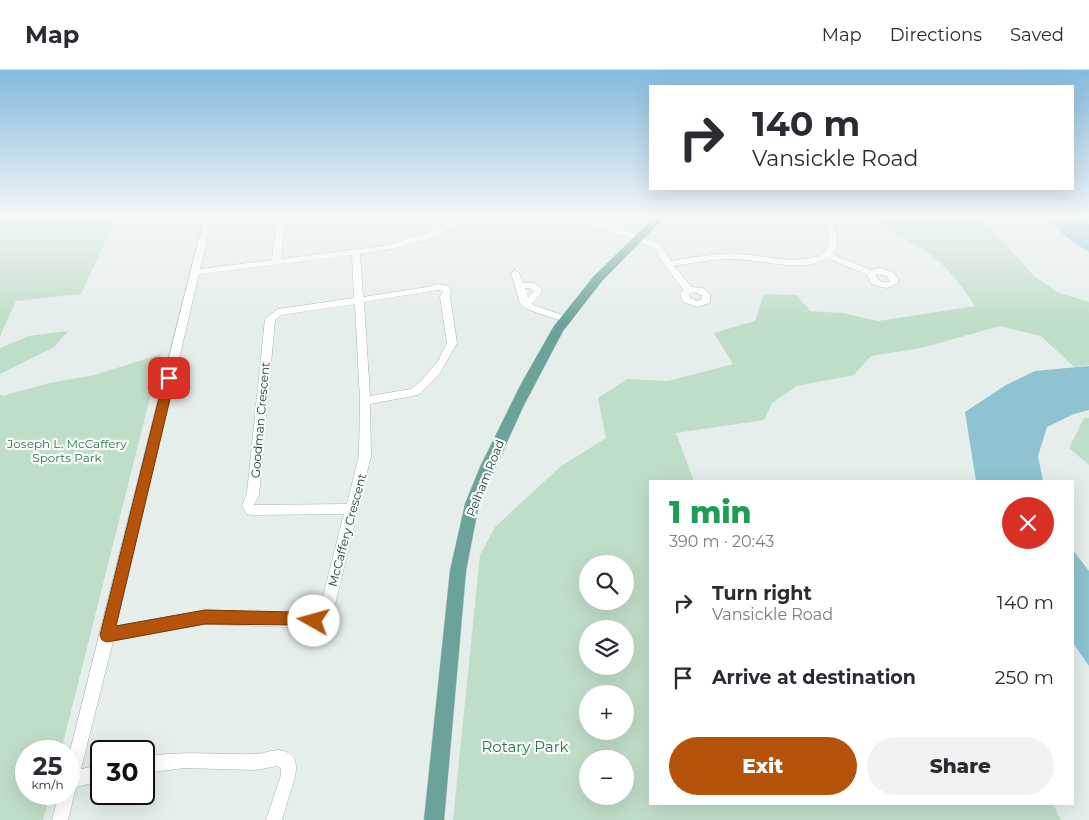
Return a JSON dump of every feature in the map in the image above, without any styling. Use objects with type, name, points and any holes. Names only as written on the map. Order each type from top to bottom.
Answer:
[{"type":"main road","name":"Pelham Road","points":[[434,820],[458,571],[467,521],[504,431],[540,358],[578,301],[623,253]]},
{"type":"street","points":[[80,740],[200,253]]},
{"type":"street","points":[[276,262],[277,253]]},
{"type":"street","points":[[195,272],[348,253]]},
{"type":"street","name":"McCaffery Crescent","points":[[107,635],[205,617],[292,619],[309,622],[320,619],[329,609],[328,602],[365,456],[365,400],[356,253]]},
{"type":"street","points":[[661,253],[689,290]]},
{"type":"street","points":[[668,264],[724,257],[797,263],[828,255],[871,273]]},
{"type":"street","points":[[515,273],[525,304],[532,309],[565,319]]},
{"type":"street","points":[[519,286],[530,285],[537,287],[538,291],[527,304],[532,309]]},
{"type":"street","points":[[358,299],[428,290],[437,286],[444,288],[447,291],[445,297],[452,340],[450,349],[421,388],[411,393],[365,400]]},
{"type":"street","name":"Goodman Crescent","points":[[351,509],[264,509],[256,511],[250,508],[248,503],[253,495],[270,320],[278,312],[358,299]]},
{"type":"street","points":[[155,763],[176,759],[257,762],[282,758],[289,768],[290,777],[280,798],[274,820]]},
{"type":"street","points":[[60,820],[64,805]]},
{"type":"green space","points":[[0,253],[100,253],[81,294],[16,301],[0,336]]},
{"type":"green space","name":"Rotary Park","points":[[928,253],[1013,253],[1034,276],[1057,292],[1089,302],[1089,365],[1074,367],[1041,336],[1000,326],[921,348],[871,356],[854,375],[797,386],[772,403],[764,420],[676,433],[694,480],[649,480],[649,805],[1054,805],[1061,820],[453,820],[480,555],[495,527],[560,467],[606,438],[598,398],[627,379],[668,381],[733,364],[714,333],[755,321],[764,294],[797,295],[810,311],[842,313],[878,321],[975,306],[948,270]]},
{"type":"green space","points":[[68,331],[54,347],[0,374],[0,348],[29,336]]},
{"type":"green space","name":"Joseph L. McCaffery Sports Park","points":[[161,354],[64,740],[15,740],[15,805],[47,805],[43,820],[0,820],[0,394],[2,396],[49,383],[95,375]]},
{"type":"green space","points":[[1084,418],[1089,418],[1089,465],[1069,448]]},
{"type":"water","points":[[1089,366],[1089,410],[1074,414],[1047,427],[1038,456],[1043,480],[976,480],[965,412],[1006,385],[1035,371]]},
{"type":"water","points":[[1074,551],[1089,571],[1089,666],[1074,644]]},
{"type":"route","points":[[169,378],[107,635],[205,617],[303,619],[309,622],[314,621]]}]
